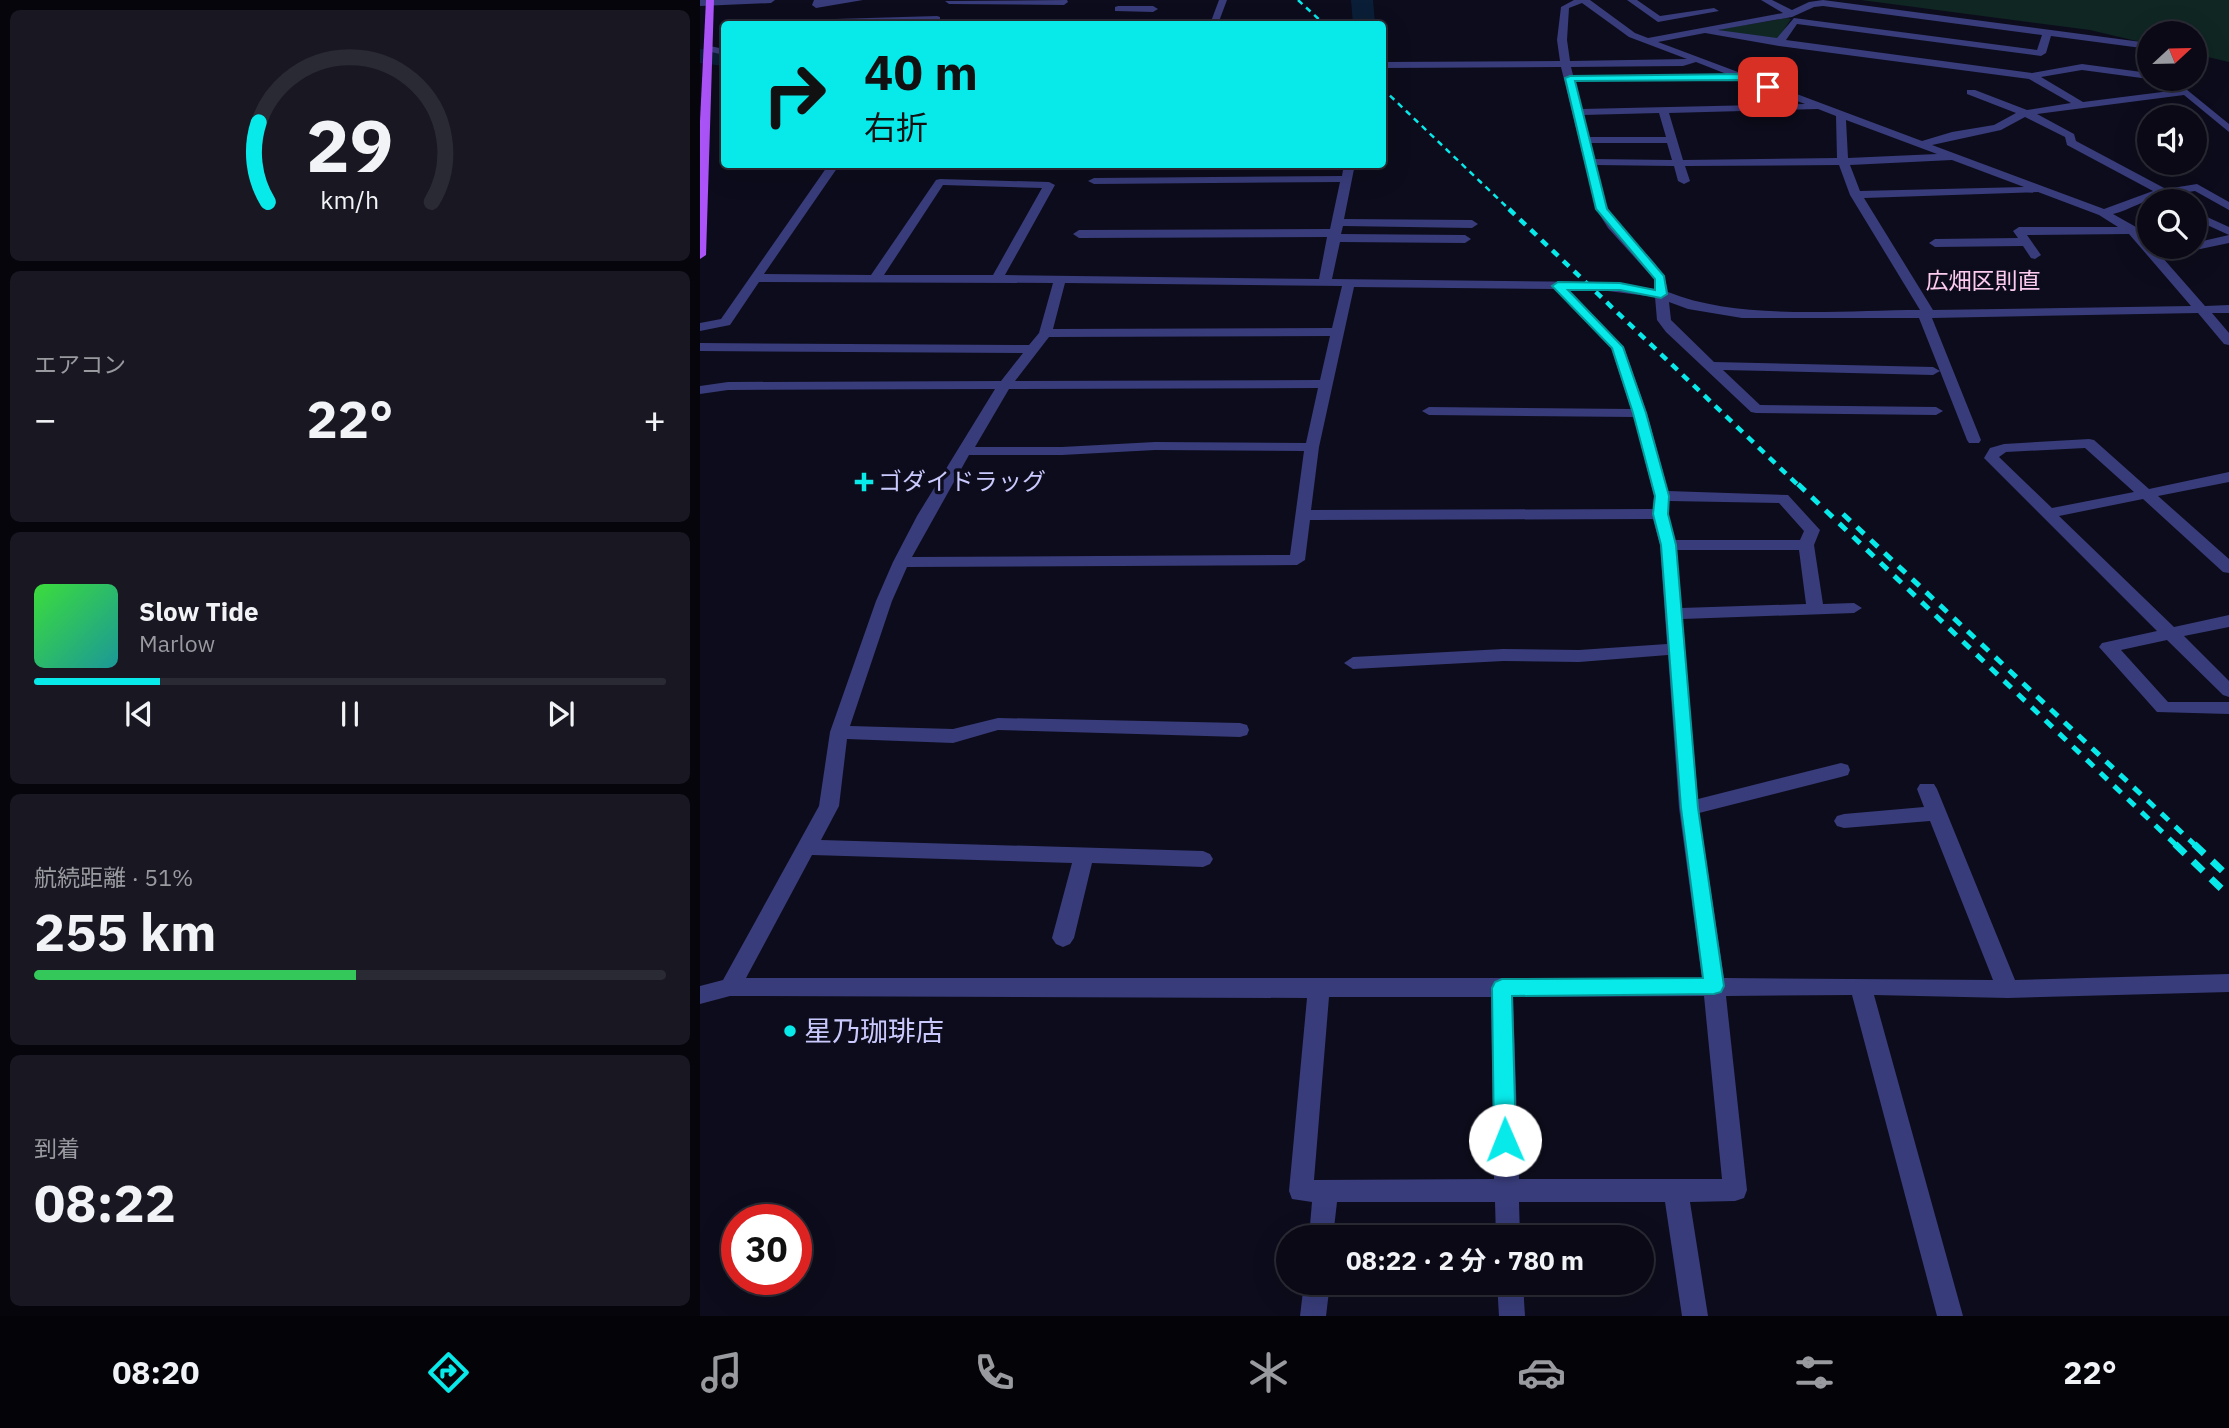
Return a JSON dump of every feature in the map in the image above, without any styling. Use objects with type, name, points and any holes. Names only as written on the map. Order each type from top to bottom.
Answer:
[{"type":"main road","points":[[700,255],[707,2]]},
{"type":"street","points":[[707,2],[771,0]]},
{"type":"street","points":[[818,0],[816,5],[859,0]]},
{"type":"street","points":[[1215,21],[1223,0]]},
{"type":"street","points":[[1936,411],[1756,409],[1664,320],[1660,278],[1602,209],[1565,62],[1562,40],[1565,7],[1583,0],[1632,35],[2103,213],[2137,236]]},
{"type":"street","points":[[1631,0],[1658,19],[1714,11]]},
{"type":"street","points":[[1697,0],[1736,24]]},
{"type":"street","points":[[1765,0],[1791,13]]},
{"type":"street","points":[[936,21],[950,1],[1064,2]]},
{"type":"street","points":[[1647,41],[1791,13],[1812,4],[1823,3],[2047,32],[2137,70]]},
{"type":"street","points":[[1118,9],[1154,9]]},
{"type":"street","points":[[1935,39],[1940,18]]},
{"type":"street","points":[[1779,43],[1794,21],[2040,54],[2047,32]]},
{"type":"street","points":[[1702,29],[1714,35],[2032,76],[2082,67],[2106,55],[2137,49]]},
{"type":"street","points":[[1886,57],[1898,34]]},
{"type":"street","points":[[1386,65],[1683,63],[1696,60]]},
{"type":"street","points":[[2032,76],[2079,104]]},
{"type":"street","points":[[1570,78],[1742,77]]},
{"type":"street","points":[[1971,92],[2027,113],[2070,136],[2071,143],[2158,189]]},
{"type":"street","points":[[1922,144],[1952,135],[1997,128],[2027,113],[2079,104],[2186,92],[2229,129]]},
{"type":"street","points":[[1578,112],[1821,106]]},
{"type":"street","points":[[1663,110],[1684,181]]},
{"type":"street","points":[[1840,114],[1843,160],[1856,195],[1926,314],[1974,440]]},
{"type":"street","points":[[1585,140],[1671,140]]},
{"type":"street","points":[[1589,162],[1785,164],[1843,160],[1943,159],[1953,156]]},
{"type":"street","points":[[700,327],[724,322],[832,168]]},
{"type":"street","points":[[1325,282],[1349,168]]},
{"type":"street","points":[[1094,181],[1347,179]]},
{"type":"street","points":[[875,278],[940,182],[1049,185],[997,279]]},
{"type":"street","points":[[1856,195],[2040,190]]},
{"type":"street","points":[[2207,193],[2229,207]]},
{"type":"street","points":[[2103,213],[2137,201]]},
{"type":"street","points":[[2207,221],[2229,232]]},
{"type":"street","points":[[1079,234],[1334,231],[1472,224]]},
{"type":"street","points":[[2035,255],[2019,231],[2132,230]]},
{"type":"street","points":[[1334,231],[1465,239]]},
{"type":"street","points":[[2207,244],[2229,239]]},
{"type":"street","points":[[1935,243],[2026,242]]},
{"type":"street","points":[[2157,259],[2229,341]]},
{"type":"street","points":[[757,278],[1349,282],[1620,287],[1661,294],[1715,312],[1742,314],[2229,309]]},
{"type":"street","points":[[730,987],[829,806],[839,732],[884,601],[901,562],[925,516],[1005,385],[1045,333],[1060,279]]},
{"type":"street","points":[[901,562],[1297,560],[1312,447],[1349,282]]},
{"type":"street","points":[[1319,989],[1301,1191],[1735,1190],[1714,986],[1689,808],[1668,545],[1660,514],[1662,496],[1640,413],[1617,347],[1558,286]]},
{"type":"street","points":[[1045,333],[1338,332]]},
{"type":"street","points":[[700,347],[1035,348]]},
{"type":"street","points":[[1710,366],[1933,371]]},
{"type":"street","points":[[700,390],[728,386],[1326,384]]},
{"type":"street","points":[[1429,411],[1640,413]]},
{"type":"street","points":[[2229,568],[2089,443],[2004,448],[1995,451],[1990,458],[2229,691]]},
{"type":"street","points":[[965,451],[1062,451],[1155,446],[1312,447]]},
{"type":"street","points":[[2047,514],[2229,477]]},
{"type":"street","points":[[1662,496],[1783,498],[1812,530],[1806,545],[1815,607]]},
{"type":"street","points":[[1301,515],[1660,514]]},
{"type":"street","points":[[1668,545],[1806,545]]},
{"type":"street","points":[[1674,614],[1815,607],[1854,608]]},
{"type":"street","points":[[2229,621],[2108,647],[2163,708],[2229,708]]},
{"type":"street","points":[[1353,663],[1503,655],[1579,656],[1678,649]]},
{"type":"street","points":[[839,732],[953,736],[998,724],[1240,730]]},
{"type":"street","points":[[1689,808],[1841,770]]},
{"type":"street","points":[[1927,789],[2008,989]]},
{"type":"street","points":[[1844,821],[1937,813]]},
{"type":"street","points":[[808,847],[1203,859]]},
{"type":"street","points":[[1063,938],[1084,856]]},
{"type":"street","points":[[700,995],[730,987],[1319,989],[1860,986],[2008,989],[2229,983]]},
{"type":"street","points":[[1860,986],[1950,1316]]},
{"type":"street","points":[[1502,988],[1507,1225]]},
{"type":"street","points":[[1676,1190],[1695,1316]]},
{"type":"street","points":[[1322,1225],[1326,1191]]},
{"type":"street","points":[[1313,1316],[1316,1295]]},
{"type":"street","points":[[1511,1295],[1512,1316]]},
{"type":"green space","points":[[1861,0],[2229,0],[2229,62],[2207,57],[2207,21],[2137,21],[2137,41],[2090,30]]},
{"type":"green space","points":[[1791,19],[1778,39],[1722,33],[1721,29]]},
{"type":"waterway","points":[[1362,0],[1364,21]]},
{"type":"waterway","points":[[700,56],[721,59]]},
{"type":"railway","points":[[1298,0],[1321,21]]},
{"type":"railway","points":[[1386,92],[1511,211]]},
{"type":"railway","points":[[1509,209],[1799,486]]},
{"type":"railway","points":[[1798,484],[2177,846]]},
{"type":"railway","points":[[1843,514],[2196,846]]},
{"type":"railway","points":[[2175,844],[2229,896]]},
{"type":"railway","points":[[2194,844],[2229,877]]},
{"type":"place","name":"ゴダイドラッグ","points":[[864,482]]},
{"type":"place","name":"星乃珈琲店","points":[[790,1031]]},
{"type":"district","name":"広畑区則直","points":[[1983,281]]},
{"type":"route","points":[[1505,1140],[1502,988],[1714,986],[1689,808],[1668,545],[1660,514],[1662,496],[1640,413],[1617,347],[1558,286],[1620,287],[1661,294],[1660,278],[1612,225],[1602,209],[1570,78],[1742,77],[1768,87]]}]
